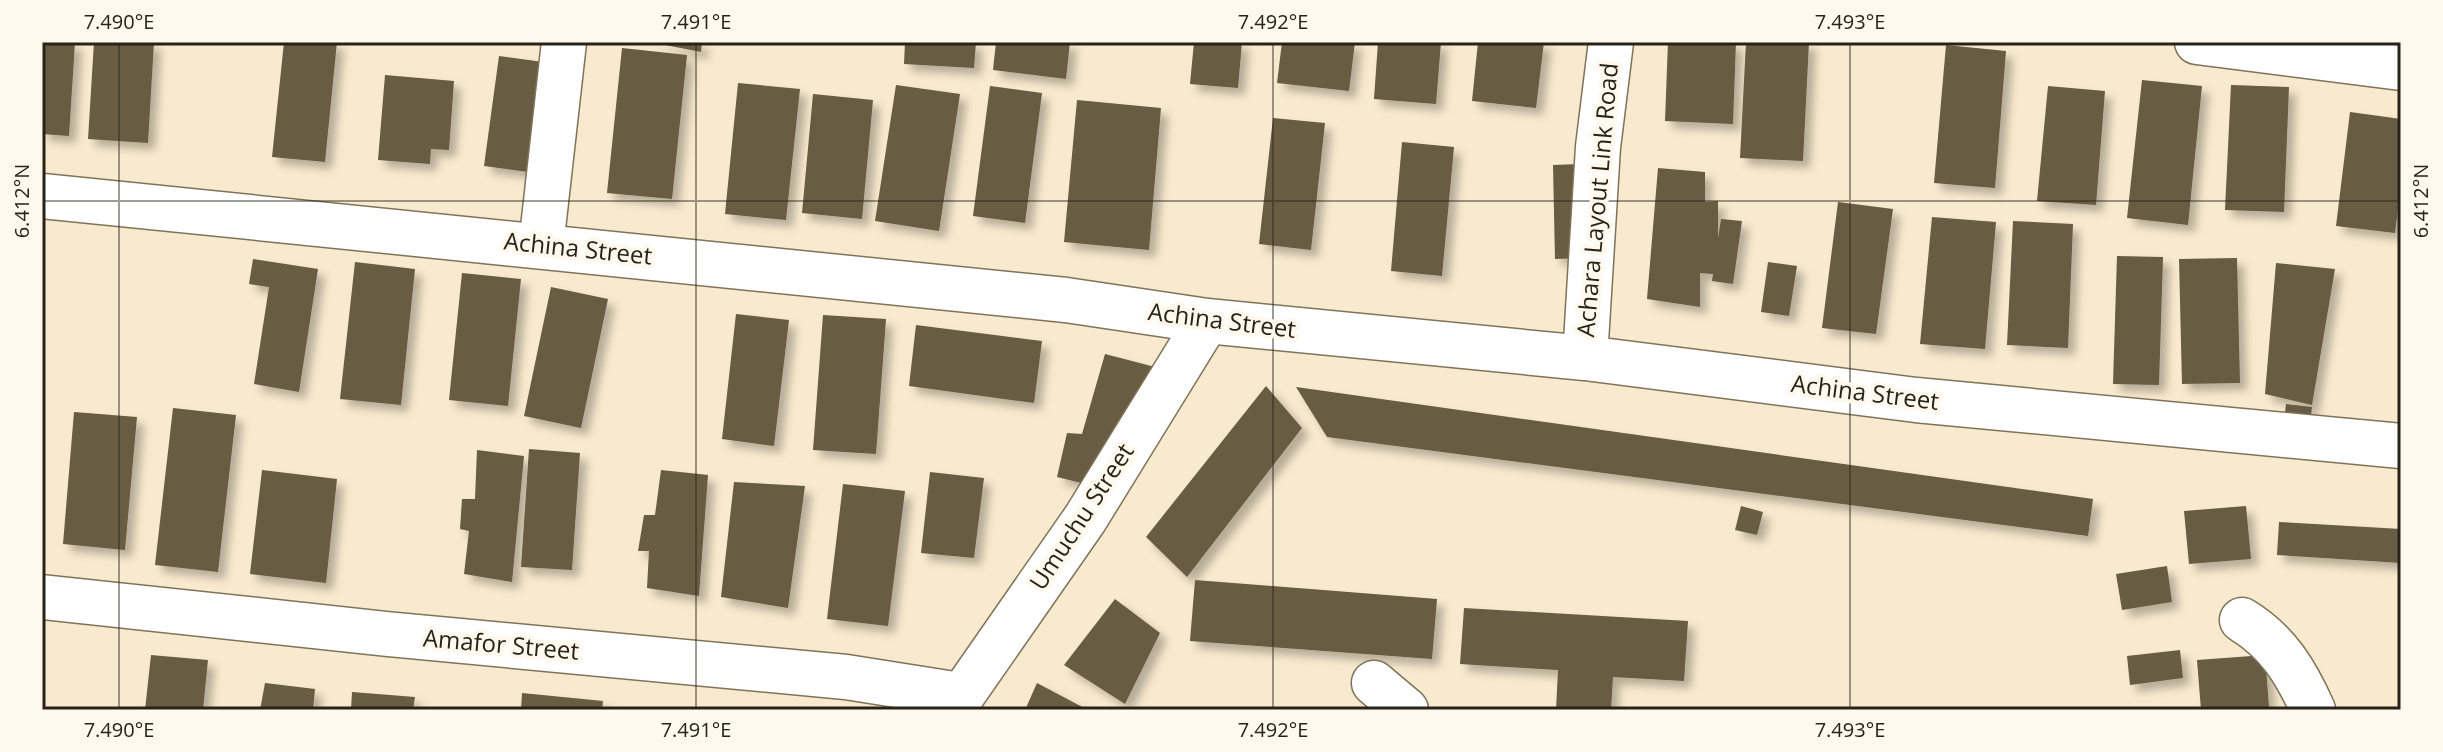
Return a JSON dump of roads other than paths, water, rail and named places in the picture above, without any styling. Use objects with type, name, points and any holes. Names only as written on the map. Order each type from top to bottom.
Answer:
[{"type":"street","points":[[541,246],[564,42]]},
{"type":"street","name":"Achara Layout Link Road","points":[[1585,358],[1598,147],[1611,42]]},
{"type":"street","points":[[2197,42],[2401,68]]},
{"type":"street","name":"Achina Street","points":[[42,196],[1066,300],[1207,321],[1585,358],[1916,400],[2401,446]]},
{"type":"street","name":"Umuchu Street","points":[[956,702],[1085,519],[1207,321]]},
{"type":"street","name":"Amafor Street","points":[[42,597],[403,636],[846,677],[956,702]]},
{"type":"street","points":[[2242,620],[2265,634],[2282,653],[2313,710]]}]
